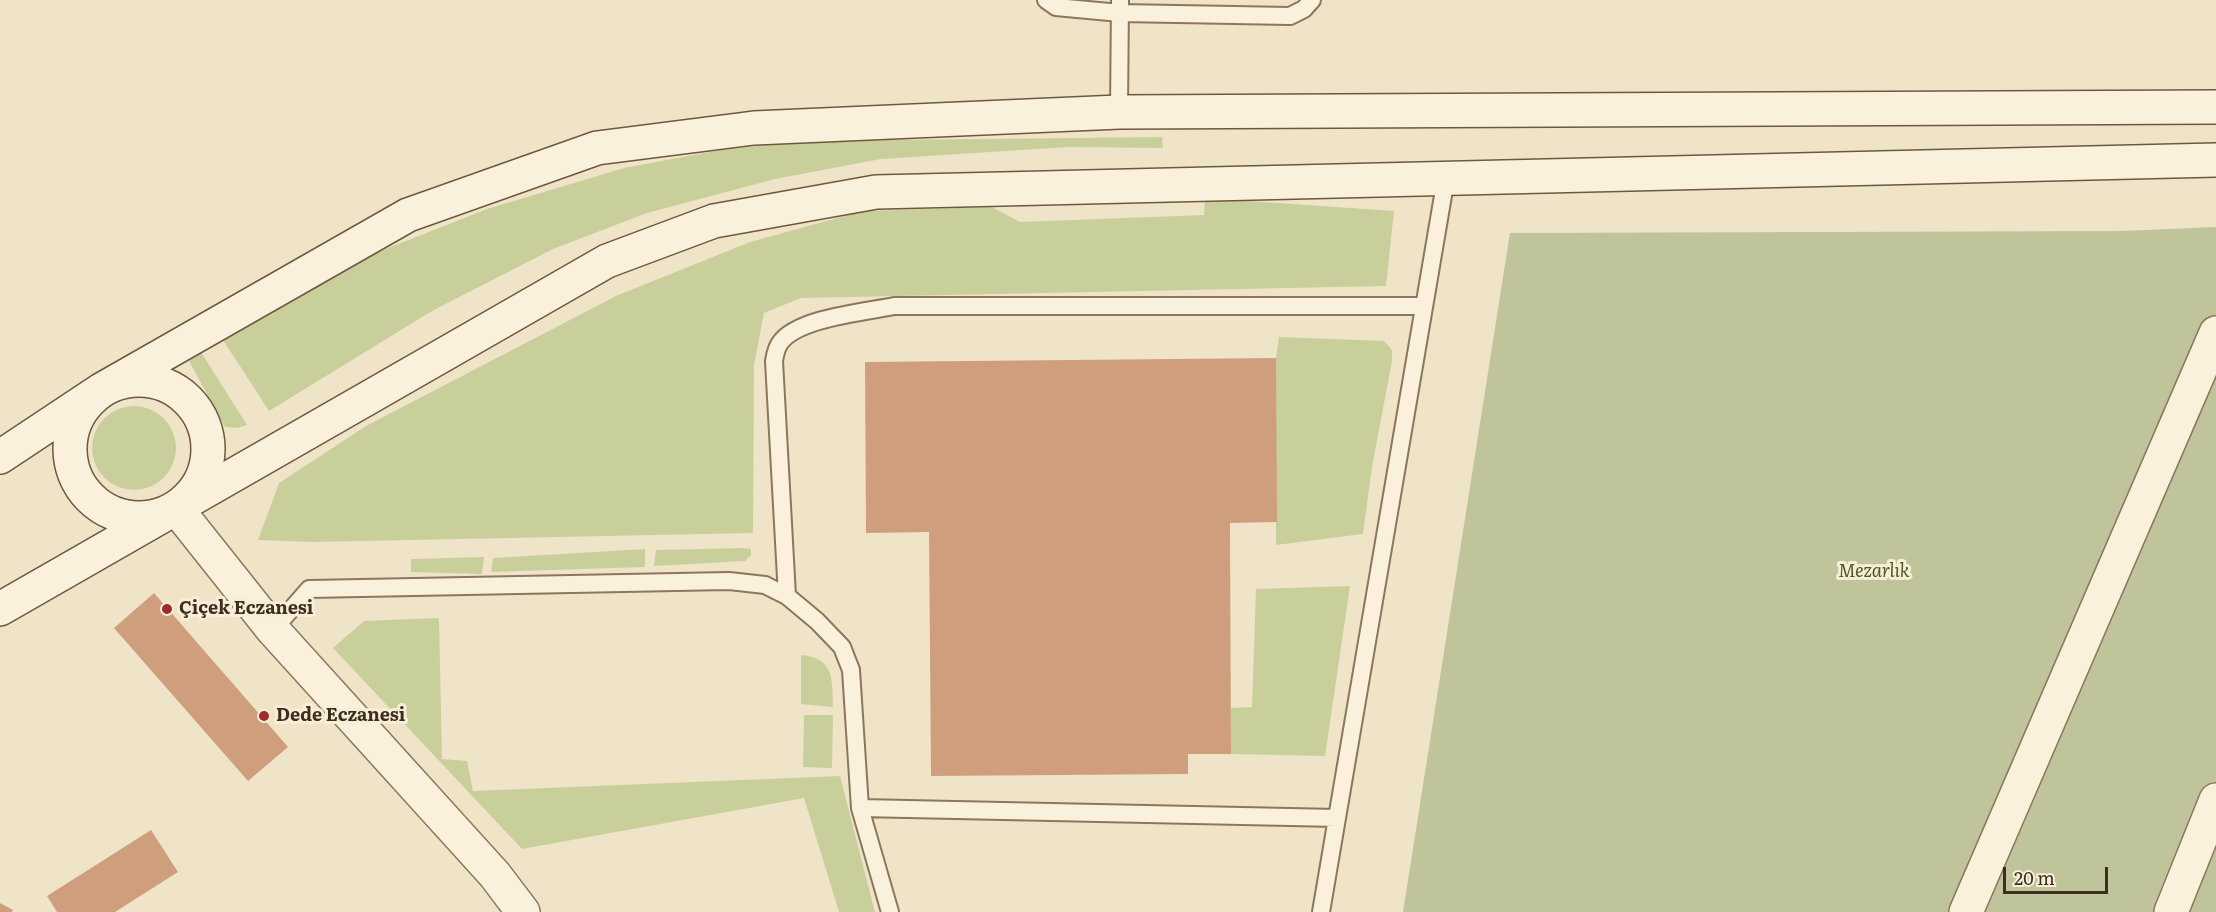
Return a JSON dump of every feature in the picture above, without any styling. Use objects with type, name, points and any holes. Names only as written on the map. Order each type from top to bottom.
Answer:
[{"type":"main road","points":[[0,457],[101,390],[408,215],[597,148],[754,128],[1119,112],[2216,107]]},
{"type":"main road","points":[[0,609],[607,261],[714,221],[876,192],[2216,160]]},
{"type":"main road","points":[[1966,912],[2216,333]]},
{"type":"main road","points":[[139,380],[159,382],[177,391],[192,404],[202,421],[207,440],[207,459],[202,479],[191,495],[176,508],[158,516],[138,519],[119,516],[101,508],[86,495],[75,478],[69,459],[69,439],[81,412],[101,390],[119,382],[139,380]]},
{"type":"main road","points":[[176,508],[273,630],[495,875],[523,912]]},
{"type":"main road","points":[[2171,912],[2216,800]]},
{"type":"lane","points":[[1046,0],[1056,7],[1120,6],[1290,16],[1304,9],[1312,0]]},
{"type":"lane","points":[[1119,112],[1120,6]]},
{"type":"lane","points":[[1321,912],[1446,178]]},
{"type":"lane","points":[[787,596],[774,361],[780,343],[791,333],[813,322],[894,306],[1424,306]]},
{"type":"lane","points":[[273,630],[309,589],[729,581],[765,585],[787,596],[817,621],[842,647],[851,670],[860,808],[890,912]]},
{"type":"lane","points":[[860,808],[1337,818]]},
{"type":"green space","points":[[1162,137],[1163,148],[1069,147],[881,159],[775,179],[647,213],[553,249],[432,311],[269,411],[223,340],[373,254],[487,209],[624,168],[715,151],[799,141]]},
{"type":"green space","points":[[1205,198],[1394,211],[1386,286],[801,298],[764,313],[754,365],[753,533],[313,542],[258,540],[279,483],[366,426],[616,296],[750,242],[863,211],[992,207],[1020,222],[1204,215]]},
{"type":"green space","name":"Mezarlık","points":[[2216,227],[2216,912],[1403,912],[1510,233],[2122,231]]},
{"type":"green space","points":[[1279,337],[1384,341],[1392,350],[1363,534],[1276,545],[1276,358]]},
{"type":"green space","points":[[201,352],[247,425],[238,428],[225,427],[189,361]]},
{"type":"green space","points":[[134,406],[150,409],[164,418],[173,432],[176,448],[173,464],[164,478],[150,487],[134,490],[118,487],[104,478],[95,464],[92,448],[95,432],[104,418],[118,409]]},
{"type":"green space","points":[[645,549],[645,567],[491,572],[493,558]]},
{"type":"green space","points":[[751,549],[751,555],[745,561],[654,566],[656,550]]},
{"type":"green space","points":[[484,557],[482,574],[411,572],[411,559]]},
{"type":"green space","points":[[1350,586],[1325,756],[1231,754],[1231,708],[1252,707],[1256,589]]},
{"type":"green space","points":[[439,618],[442,759],[467,761],[473,791],[840,776],[875,912],[839,912],[804,798],[522,849],[333,648],[364,621]]},
{"type":"green space","points":[[801,655],[812,657],[826,666],[831,679],[833,707],[801,704]]},
{"type":"green space","points":[[804,715],[833,715],[832,768],[803,767]]},
{"type":"building","points":[[1276,358],[1277,522],[1230,523],[1231,754],[1188,754],[1188,774],[931,776],[929,532],[866,533],[865,362]]},
{"type":"building","points":[[154,593],[288,747],[248,781],[114,628]]},
{"type":"building","points":[[151,830],[178,872],[115,912],[57,912],[47,896]]},
{"type":"building","points":[[0,903],[13,910],[12,912],[0,912]]},
{"type":"place","name":"Çiçek Eczanesi","points":[[167,609]]},
{"type":"place","name":"Dede Eczanesi","points":[[264,716]]}]
